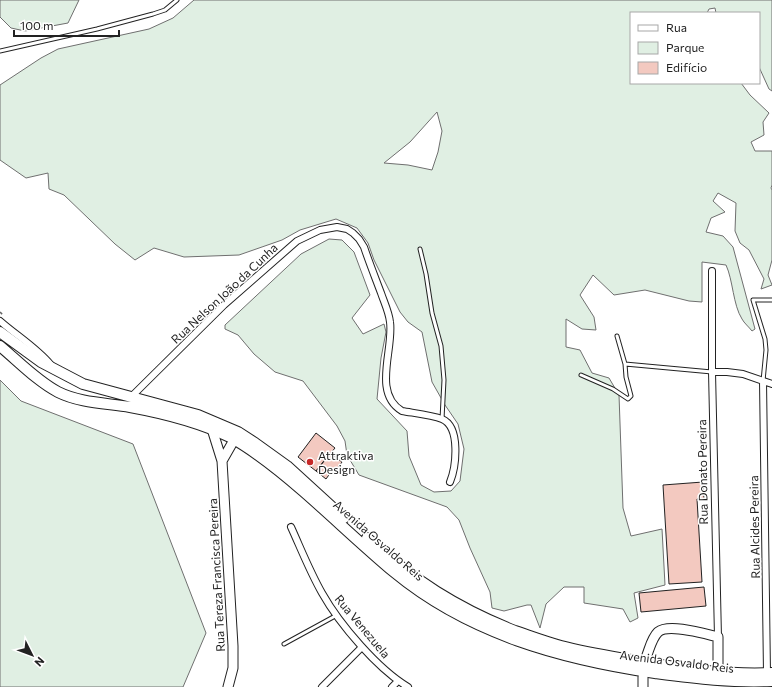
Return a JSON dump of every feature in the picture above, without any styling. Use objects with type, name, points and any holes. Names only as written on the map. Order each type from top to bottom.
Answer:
[{"type":"main road","name":"Avenida Osvaldo Reis","points":[[0,332],[23,351],[55,370],[83,384],[198,415],[238,432],[287,466],[397,565],[445,598],[480,616],[537,639],[594,654],[679,668],[769,679]]},
{"type":"main road","name":"Avenida Osvaldo Reis","points":[[0,346],[58,392],[86,401],[150,412],[199,424],[212,429],[254,451],[276,468],[406,582],[432,600],[482,627],[535,647],[568,657],[605,665],[711,680],[740,682],[769,679]]},
{"type":"street","name":"Rua Nelson João da Cunha","points":[[131,397],[224,304],[286,250],[297,241],[311,233],[337,227],[347,229],[359,238],[364,246],[387,310],[391,329],[386,381],[387,393],[391,402],[396,408],[402,411],[442,419]]},
{"type":"street","name":"Rua Donato Pereira","points":[[712,271],[712,372],[718,672]]},
{"type":"street","points":[[0,321],[42,354],[55,370]]},
{"type":"street","points":[[712,372],[743,374],[772,384]]},
{"type":"street","name":"Rua Alcides Pereira","points":[[763,381],[769,679]]},
{"type":"street","points":[[442,419],[452,429],[456,448],[453,473],[450,482]]},
{"type":"street","name":"Rua Tereza Francisca Pereira","points":[[212,429],[222,461],[233,646],[233,668],[228,687]]},
{"type":"street","points":[[222,461],[234,440]]},
{"type":"street","name":"Rua Venezuela","points":[[291,527],[321,592],[337,615],[362,647],[398,681],[408,687]]},
{"type":"street","points":[[647,655],[658,632],[663,629],[678,629],[718,637]]},
{"type":"street","points":[[322,687],[362,647]]},
{"type":"street","points":[[392,687],[398,681]]},
{"type":"lane","points":[[0,51],[97,29],[153,14],[165,10],[178,0]]},
{"type":"lane","points":[[420,249],[426,274],[432,313],[441,346],[444,380],[442,419]]},
{"type":"lane","points":[[763,381],[766,350],[765,339],[753,300],[772,300]]},
{"type":"lane","points":[[581,374],[613,389],[628,399],[631,396],[626,377],[625,364],[617,336]]},
{"type":"lane","points":[[625,364],[712,372]]},
{"type":"lane","points":[[284,644],[337,615]]},
{"type":"green space","points":[[0,0],[79,0],[68,23],[25,31],[11,28],[0,17]]},
{"type":"green space","points":[[194,0],[772,0],[772,91],[769,89],[760,69],[760,12],[716,12],[715,8],[709,9],[708,12],[630,12],[630,84],[742,84],[750,95],[769,113],[763,122],[764,135],[751,142],[755,151],[772,151],[772,260],[768,275],[772,285],[761,289],[764,279],[749,250],[740,243],[735,231],[736,203],[718,193],[713,201],[725,212],[711,218],[706,232],[723,236],[733,247],[755,329],[752,331],[739,313],[726,265],[702,262],[702,302],[689,301],[645,290],[614,295],[593,275],[580,295],[594,317],[596,330],[582,329],[566,319],[566,347],[580,350],[592,373],[609,378],[619,395],[623,508],[631,536],[662,529],[665,585],[634,593],[638,618],[630,622],[623,609],[584,603],[584,587],[564,587],[546,604],[540,628],[531,605],[504,611],[492,608],[490,592],[459,520],[447,507],[359,475],[347,455],[345,441],[337,426],[303,381],[275,372],[254,354],[238,335],[225,329],[225,325],[301,254],[329,239],[342,240],[354,252],[370,295],[352,318],[363,334],[384,324],[386,332],[381,358],[377,399],[407,431],[409,456],[421,485],[434,492],[451,491],[460,481],[464,449],[458,424],[432,382],[422,332],[408,322],[400,312],[374,260],[368,243],[357,228],[336,219],[300,230],[282,240],[239,255],[184,257],[154,248],[135,260],[115,244],[64,195],[49,189],[48,173],[26,178],[0,160],[0,85],[41,58],[58,49],[149,29],[173,18]],"holes":[[[437,112],[442,131],[438,152],[432,170],[408,165],[384,163],[410,142]]]},
{"type":"green space","points":[[0,380],[21,401],[133,444],[206,633],[183,687],[0,687]]},
{"type":"building","points":[[316,433],[335,448],[316,471],[298,457]]},
{"type":"building","points":[[330,453],[342,462],[333,474],[331,472],[326,479],[316,471]]},
{"type":"building","points":[[703,482],[704,499],[697,499],[702,582],[669,584],[663,485]]},
{"type":"building","points":[[704,587],[706,606],[641,612],[639,593]]},
{"type":"place","name":"Attraktiva Design","points":[[310,462]]}]
